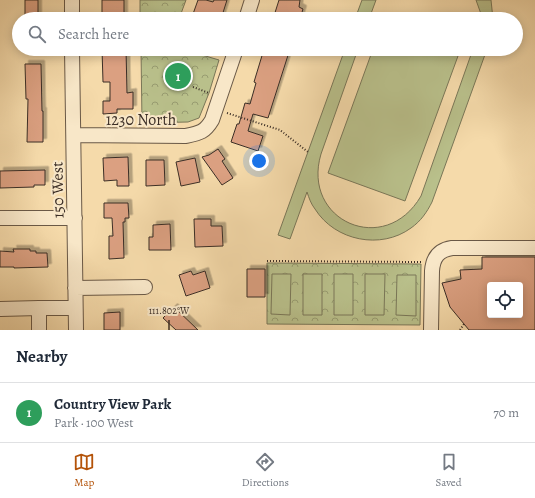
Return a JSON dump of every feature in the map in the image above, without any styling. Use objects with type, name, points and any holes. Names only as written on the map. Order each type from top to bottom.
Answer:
[{"type":"street","points":[[72,0],[72,12]]},
{"type":"street","points":[[248,12],[252,0]]},
{"type":"street","name":"150 West","points":[[72,56],[76,330]]},
{"type":"street","name":"1230 North","points":[[74,136],[186,136],[199,133],[207,128],[215,112],[234,56]]},
{"type":"street","points":[[0,218],[75,218]]},
{"type":"street","points":[[431,330],[432,271],[433,262],[437,254],[445,249],[452,248],[535,248]]},
{"type":"street","points":[[75,288],[145,287]]},
{"type":"street","points":[[39,308],[39,330]]},
{"type":"street","points":[[0,309],[76,308]]},
{"type":"path","points":[[193,87],[209,93]]},
{"type":"path","points":[[226,113],[280,130],[308,152]]},
{"type":"path","points":[[267,261],[423,262]]},
{"type":"path","points":[[460,330],[464,324]]},
{"type":"green space","points":[[140,0],[186,0],[182,12],[140,12]]},
{"type":"green space","points":[[362,0],[376,0],[372,12],[358,12]]},
{"type":"green space","points":[[476,0],[491,0],[492,12],[480,12]]},
{"type":"green space","points":[[141,56],[206,56],[219,60],[209,93],[199,118],[188,122],[142,123]]},
{"type":"green space","points":[[342,56],[356,56],[321,154],[318,178],[323,198],[334,213],[350,223],[368,228],[387,225],[406,215],[421,196],[471,56],[484,56],[432,202],[426,213],[418,222],[399,235],[386,239],[359,239],[334,229],[324,220],[312,205],[307,192],[290,239],[278,235]]},
{"type":"green space","points":[[370,56],[458,56],[405,201],[328,173]]},
{"type":"green space","points":[[267,263],[421,264],[420,325],[267,324]]},
{"type":"green space","points":[[272,274],[291,274],[290,315],[271,314]]},
{"type":"green space","points":[[303,274],[322,274],[322,315],[303,315]]},
{"type":"green space","points":[[334,274],[353,274],[353,315],[334,315]]},
{"type":"green space","points":[[365,274],[385,274],[384,315],[365,315]]},
{"type":"green space","points":[[397,275],[416,275],[416,316],[396,315]]},
{"type":"building","points":[[25,0],[38,0],[38,12],[25,12]]},
{"type":"building","points":[[102,0],[124,0],[124,12],[102,12]]},
{"type":"building","points":[[198,0],[213,2],[214,0],[227,0],[223,12],[194,12]]},
{"type":"building","points":[[279,0],[300,0],[299,7],[303,9],[302,12],[275,12]]},
{"type":"building","points":[[102,56],[126,56],[127,93],[133,92],[133,109],[117,109],[117,113],[103,114],[103,101],[110,101],[110,82],[103,82]]},
{"type":"building","points":[[262,56],[288,56],[268,118],[253,114],[248,131],[263,136],[258,151],[231,142],[237,124],[239,124],[245,103],[250,104],[256,83],[254,82]]},
{"type":"building","points":[[25,64],[41,64],[43,142],[27,142],[28,99],[26,99]]},
{"type":"building","points":[[218,149],[225,159],[222,161],[233,178],[222,185],[202,157],[209,155]]},
{"type":"building","points":[[128,157],[129,186],[117,186],[117,180],[104,181],[103,158]]},
{"type":"building","points":[[195,158],[200,182],[181,186],[176,162]]},
{"type":"building","points":[[146,160],[164,160],[165,185],[146,186]]},
{"type":"building","points":[[45,170],[45,185],[34,185],[34,187],[0,188],[0,171]]},
{"type":"building","points":[[104,203],[128,203],[129,218],[125,218],[125,222],[123,222],[124,258],[109,259],[109,236],[113,236],[112,218],[104,218]]},
{"type":"building","points":[[194,219],[211,219],[211,226],[222,226],[223,246],[195,247]]},
{"type":"building","points":[[170,224],[171,250],[149,250],[149,237],[153,237],[153,225]]},
{"type":"building","points":[[13,249],[30,249],[30,251],[36,251],[36,253],[47,253],[48,267],[0,267],[0,251],[14,252]]},
{"type":"building","points":[[482,257],[535,257],[535,330],[469,330],[450,307],[442,283],[461,279],[460,270],[482,269]]},
{"type":"building","points":[[247,269],[265,269],[265,297],[247,297]]},
{"type":"building","points":[[191,271],[193,275],[205,271],[210,288],[186,296],[179,275]]},
{"type":"building","points":[[174,307],[198,330],[176,330],[163,318]]},
{"type":"building","points":[[120,312],[120,330],[104,330],[104,313]]},
{"type":"place","name":"Country View Park","points":[[178,76]]}]
